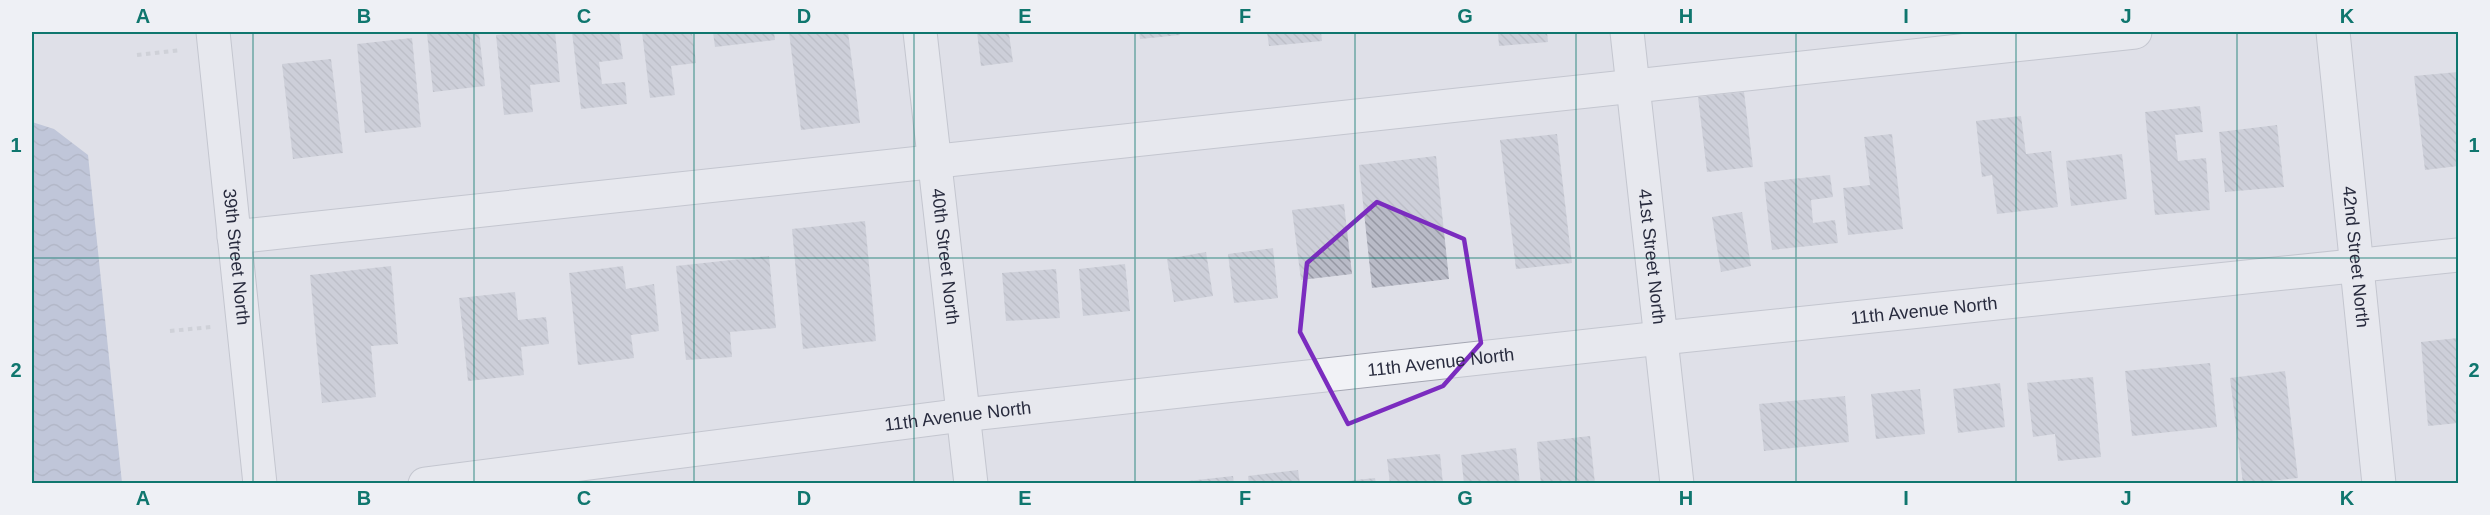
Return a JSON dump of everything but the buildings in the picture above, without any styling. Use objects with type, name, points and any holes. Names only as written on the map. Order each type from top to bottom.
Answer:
[{"type":"street","name":"39th Street North","points":[[213,32],[260,483]]},
{"type":"street","name":"40th Street North","points":[[920,32],[971,483]]},
{"type":"street","name":"41st Street North","points":[[1627,32],[1677,483]]},
{"type":"street","points":[[234,237],[2135,32]]},
{"type":"street","name":"42nd Street North","points":[[2333,32],[2379,483]]},
{"type":"street","name":"11th Avenue North","points":[[425,483],[963,415],[1662,338],[2458,255]]},
{"type":"path","points":[[137,56],[185,50]]},
{"type":"path","points":[[170,331],[215,327]]},
{"type":"highlighted area","points":[[1377,202],[1464,239],[1481,343],[1443,386],[1348,424],[1300,332],[1307,263]]},
{"type":"water","points":[[32,122],[54,129],[88,155],[122,483],[32,483]]}]
